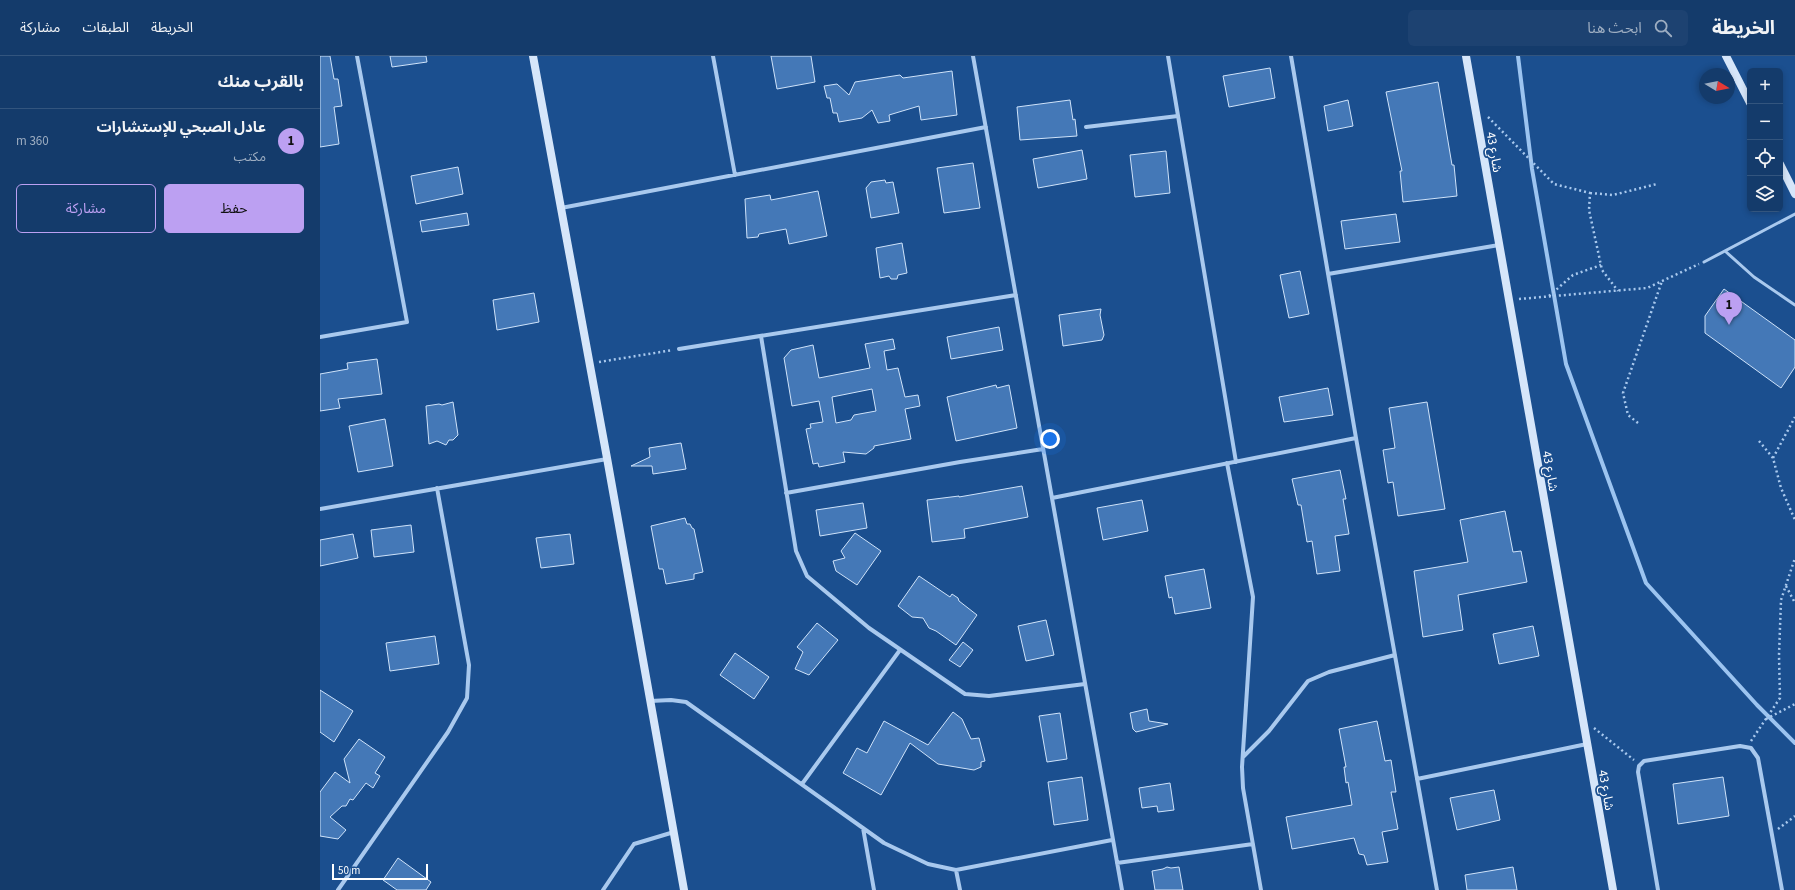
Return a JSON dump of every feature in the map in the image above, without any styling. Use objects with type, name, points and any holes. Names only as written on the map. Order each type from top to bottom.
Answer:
[{"type":"street","points":[[320,337],[407,322],[358,56]]},
{"type":"street","points":[[533,56],[590,363],[684,890]]},
{"type":"street","points":[[714,56],[735,175]]},
{"type":"street","points":[[973,56],[1122,890]]},
{"type":"street","points":[[1168,56],[1236,462]]},
{"type":"street","points":[[1291,56],[1356,438],[1437,890]]},
{"type":"street","name":"شارع 43","points":[[1466,56],[1613,890]]},
{"type":"street","points":[[1726,56],[1747,97]]},
{"type":"street","points":[[1086,127],[1178,116]]},
{"type":"street","points":[[561,208],[986,127]]},
{"type":"street","points":[[1783,170],[1795,194]]},
{"type":"street","points":[[1328,274],[1499,245]]},
{"type":"street","points":[[679,349],[1016,295]]},
{"type":"street","points":[[761,336],[796,551],[807,576],[869,628],[965,694],[989,696],[1085,684]]},
{"type":"street","points":[[1052,498],[1356,438]]},
{"type":"street","points":[[786,493],[1043,449]]},
{"type":"street","points":[[320,509],[607,458]]},
{"type":"street","points":[[1227,463],[1253,597],[1242,757],[1243,788],[1261,890]]},
{"type":"street","points":[[338,890],[448,732],[467,698],[470,665],[437,488]]},
{"type":"street","points":[[802,784],[900,650]]},
{"type":"street","points":[[1242,757],[1269,731],[1308,681],[1329,672],[1395,655]]},
{"type":"street","points":[[650,701],[671,700],[686,702],[884,843],[928,864],[956,870],[1112,840]]},
{"type":"street","points":[[1417,779],[1587,744]]},
{"type":"street","points":[[1658,890],[1638,772],[1640,765],[1644,761],[1740,746],[1747,747],[1755,752],[1758,758],[1782,890]]},
{"type":"street","points":[[863,828],[874,890]]},
{"type":"street","points":[[603,890],[634,844],[674,832]]},
{"type":"street","points":[[1117,864],[1253,844]]},
{"type":"street","points":[[956,870],[960,890]]},
{"type":"lane","points":[[1704,262],[1795,214]]},
{"type":"lane","points":[[1725,251],[1754,277],[1795,305]]},
{"type":"path","points":[[1474,104],[1511,139],[1554,184],[1590,193],[1613,195],[1657,184]]},
{"type":"path","points":[[1590,193],[1589,210],[1602,270],[1618,291]]},
{"type":"path","points":[[1509,300],[1647,288],[1704,262]]},
{"type":"path","points":[[1548,297],[1573,275],[1601,265]]},
{"type":"path","points":[[1638,423],[1628,415],[1623,393],[1662,281]]},
{"type":"path","points":[[590,363],[679,349]]},
{"type":"path","points":[[1773,458],[1795,418]]},
{"type":"path","points":[[1759,441],[1773,458],[1781,488],[1795,520]]},
{"type":"path","points":[[1747,747],[1780,698],[1779,655],[1781,600],[1795,558]]},
{"type":"path","points":[[1786,586],[1795,603]]},
{"type":"path","points":[[1765,720],[1795,704]]},
{"type":"path","points":[[1583,719],[1640,765]]},
{"type":"path","points":[[1772,834],[1795,816]]},
{"type":"building","points":[[320,56],[330,56],[334,79],[338,79],[342,106],[334,107],[339,144],[320,147]]},
{"type":"building","points":[[390,56],[426,56],[427,62],[392,67]]},
{"type":"building","points":[[771,56],[811,56],[815,82],[777,89]]},
{"type":"building","points":[[1270,68],[1275,98],[1229,107],[1223,76]]},
{"type":"building","points":[[952,71],[957,115],[921,120],[919,106],[889,115],[890,121],[878,123],[872,110],[862,118],[839,122],[837,113],[833,113],[830,98],[827,98],[824,86],[837,84],[849,95],[855,82],[900,75],[903,78]]},
{"type":"building","points":[[1438,82],[1452,165],[1454,165],[1457,196],[1403,202],[1400,171],[1402,171],[1386,92]]},
{"type":"building","points":[[1070,100],[1073,120],[1075,119],[1077,136],[1020,140],[1017,107]]},
{"type":"building","points":[[1348,100],[1353,126],[1328,131],[1324,106]]},
{"type":"building","points":[[1082,150],[1087,179],[1038,188],[1033,159]]},
{"type":"building","points":[[1166,151],[1170,193],[1135,197],[1130,155]]},
{"type":"building","points":[[973,163],[980,208],[944,213],[937,168]]},
{"type":"building","points":[[458,167],[463,194],[416,204],[411,176]]},
{"type":"building","points":[[885,180],[886,183],[893,182],[899,213],[871,218],[866,188],[871,182]]},
{"type":"building","points":[[818,191],[827,236],[789,244],[786,229],[759,234],[758,237],[747,238],[745,199],[770,195],[771,200]]},
{"type":"building","points":[[467,213],[469,225],[422,232],[420,221]]},
{"type":"building","points":[[1396,214],[1400,242],[1345,249],[1341,221]]},
{"type":"building","points":[[902,243],[907,273],[898,275],[897,279],[891,279],[889,276],[880,278],[876,248]]},
{"type":"building","points":[[1300,271],[1309,314],[1289,318],[1280,275]]},
{"type":"building","points":[[1724,289],[1795,340],[1795,367],[1781,388],[1705,333],[1705,316]]},
{"type":"building","points":[[534,293],[539,322],[497,330],[493,300]]},
{"type":"building","points":[[1101,309],[1100,315],[1104,335],[1102,340],[1063,346],[1059,315]]},
{"type":"building","points":[[999,327],[1003,350],[951,359],[947,337]]},
{"type":"building","points":[[893,339],[895,349],[884,351],[887,370],[898,368],[905,397],[918,395],[920,406],[905,409],[911,439],[874,446],[874,448],[866,454],[843,452],[845,462],[819,467],[818,463],[813,464],[806,429],[811,428],[810,424],[823,422],[819,401],[792,406],[784,358],[791,350],[813,345],[819,378],[870,368],[865,344]],"holes":[[[872,389],[876,411],[854,415],[851,420],[836,423],[832,397]]]},
{"type":"building","points":[[377,359],[382,394],[338,399],[340,408],[320,411],[320,374],[348,369],[347,363]]},
{"type":"building","points":[[996,385],[997,388],[1009,385],[1017,428],[956,441],[947,397]]},
{"type":"building","points":[[1328,388],[1333,415],[1284,422],[1279,397]]},
{"type":"building","points":[[453,402],[458,435],[453,440],[449,440],[446,445],[437,441],[429,444],[426,406],[442,405]]},
{"type":"building","points":[[1427,402],[1445,509],[1398,516],[1393,482],[1388,483],[1383,450],[1395,448],[1389,408]]},
{"type":"building","points":[[385,419],[393,466],[358,472],[349,426]]},
{"type":"building","points":[[681,443],[686,469],[653,474],[652,466],[631,466],[650,457],[649,448]]},
{"type":"building","points":[[1340,470],[1346,499],[1343,499],[1349,534],[1335,536],[1340,571],[1317,574],[1312,541],[1307,542],[1301,505],[1298,505],[1292,479]]},
{"type":"building","points":[[1022,486],[1028,517],[964,529],[965,538],[932,542],[927,500],[959,497]]},
{"type":"building","points":[[1142,500],[1148,531],[1103,540],[1097,508]]},
{"type":"building","points":[[863,503],[867,528],[820,536],[816,510]]},
{"type":"building","points":[[1505,511],[1513,552],[1521,551],[1527,582],[1458,595],[1463,630],[1423,637],[1414,571],[1468,562],[1460,520]]},
{"type":"building","points":[[685,518],[687,524],[690,524],[694,529],[703,572],[694,574],[694,579],[666,584],[663,569],[659,569],[651,526]]},
{"type":"building","points":[[411,525],[414,552],[374,557],[371,530]]},
{"type":"building","points":[[855,533],[881,551],[857,585],[836,571],[833,561],[845,558],[841,551]]},
{"type":"building","points":[[353,534],[358,558],[320,566],[320,540]]},
{"type":"building","points":[[570,534],[574,564],[541,568],[536,538]]},
{"type":"building","points":[[1204,569],[1211,608],[1175,614],[1172,597],[1169,598],[1165,576]]},
{"type":"building","points":[[919,576],[950,597],[952,594],[958,598],[959,601],[977,615],[956,645],[929,628],[923,618],[912,617],[898,606]]},
{"type":"building","points":[[1046,620],[1054,655],[1026,661],[1018,626]]},
{"type":"building","points":[[817,623],[838,640],[809,675],[795,669],[803,652],[797,647]]},
{"type":"building","points":[[1533,626],[1539,656],[1499,664],[1493,634]]},
{"type":"building","points":[[435,636],[439,664],[390,671],[386,643]]},
{"type":"building","points":[[963,642],[973,650],[960,667],[949,660]]},
{"type":"building","points":[[735,653],[769,677],[754,699],[720,675]]},
{"type":"building","points":[[320,690],[353,711],[334,742],[320,732]]},
{"type":"building","points":[[1147,709],[1149,721],[1168,724],[1136,732],[1133,729],[1130,713]]},
{"type":"building","points":[[953,712],[962,719],[971,739],[979,738],[985,761],[981,762],[981,767],[974,770],[938,764],[910,743],[881,795],[843,773],[857,748],[867,753],[884,721],[928,745]]},
{"type":"building","points":[[1060,713],[1067,759],[1047,762],[1039,716]]},
{"type":"building","points":[[1377,721],[1385,761],[1391,760],[1396,792],[1391,792],[1398,829],[1382,832],[1388,862],[1367,865],[1364,855],[1359,854],[1354,838],[1292,849],[1286,817],[1352,805],[1348,782],[1346,783],[1344,767],[1346,767],[1339,729]]},
{"type":"building","points":[[359,739],[385,757],[375,773],[380,776],[373,788],[366,783],[353,800],[350,799],[346,806],[342,806],[330,817],[346,830],[338,839],[320,836],[320,792],[335,772],[350,783],[344,759]]},
{"type":"building","points":[[1082,777],[1088,820],[1054,825],[1048,782]]},
{"type":"building","points":[[1723,777],[1729,816],[1678,824],[1673,784]]},
{"type":"building","points":[[1170,783],[1174,810],[1158,812],[1157,806],[1142,808],[1139,788]]},
{"type":"building","points":[[1494,790],[1500,820],[1457,830],[1450,798]]},
{"type":"building","points":[[398,858],[431,882],[426,890],[397,890],[383,880]]},
{"type":"building","points":[[1167,867],[1179,867],[1183,890],[1155,890],[1152,871]]},
{"type":"building","points":[[1513,867],[1517,890],[1467,890],[1465,875]]},
{"type":"waterway","points":[[1518,56],[1532,169],[1566,364],[1646,583],[1757,705],[1795,743]]},
{"type":"place","name":"عادل الصبحي للإستشارات","points":[[1729,325]]}]
